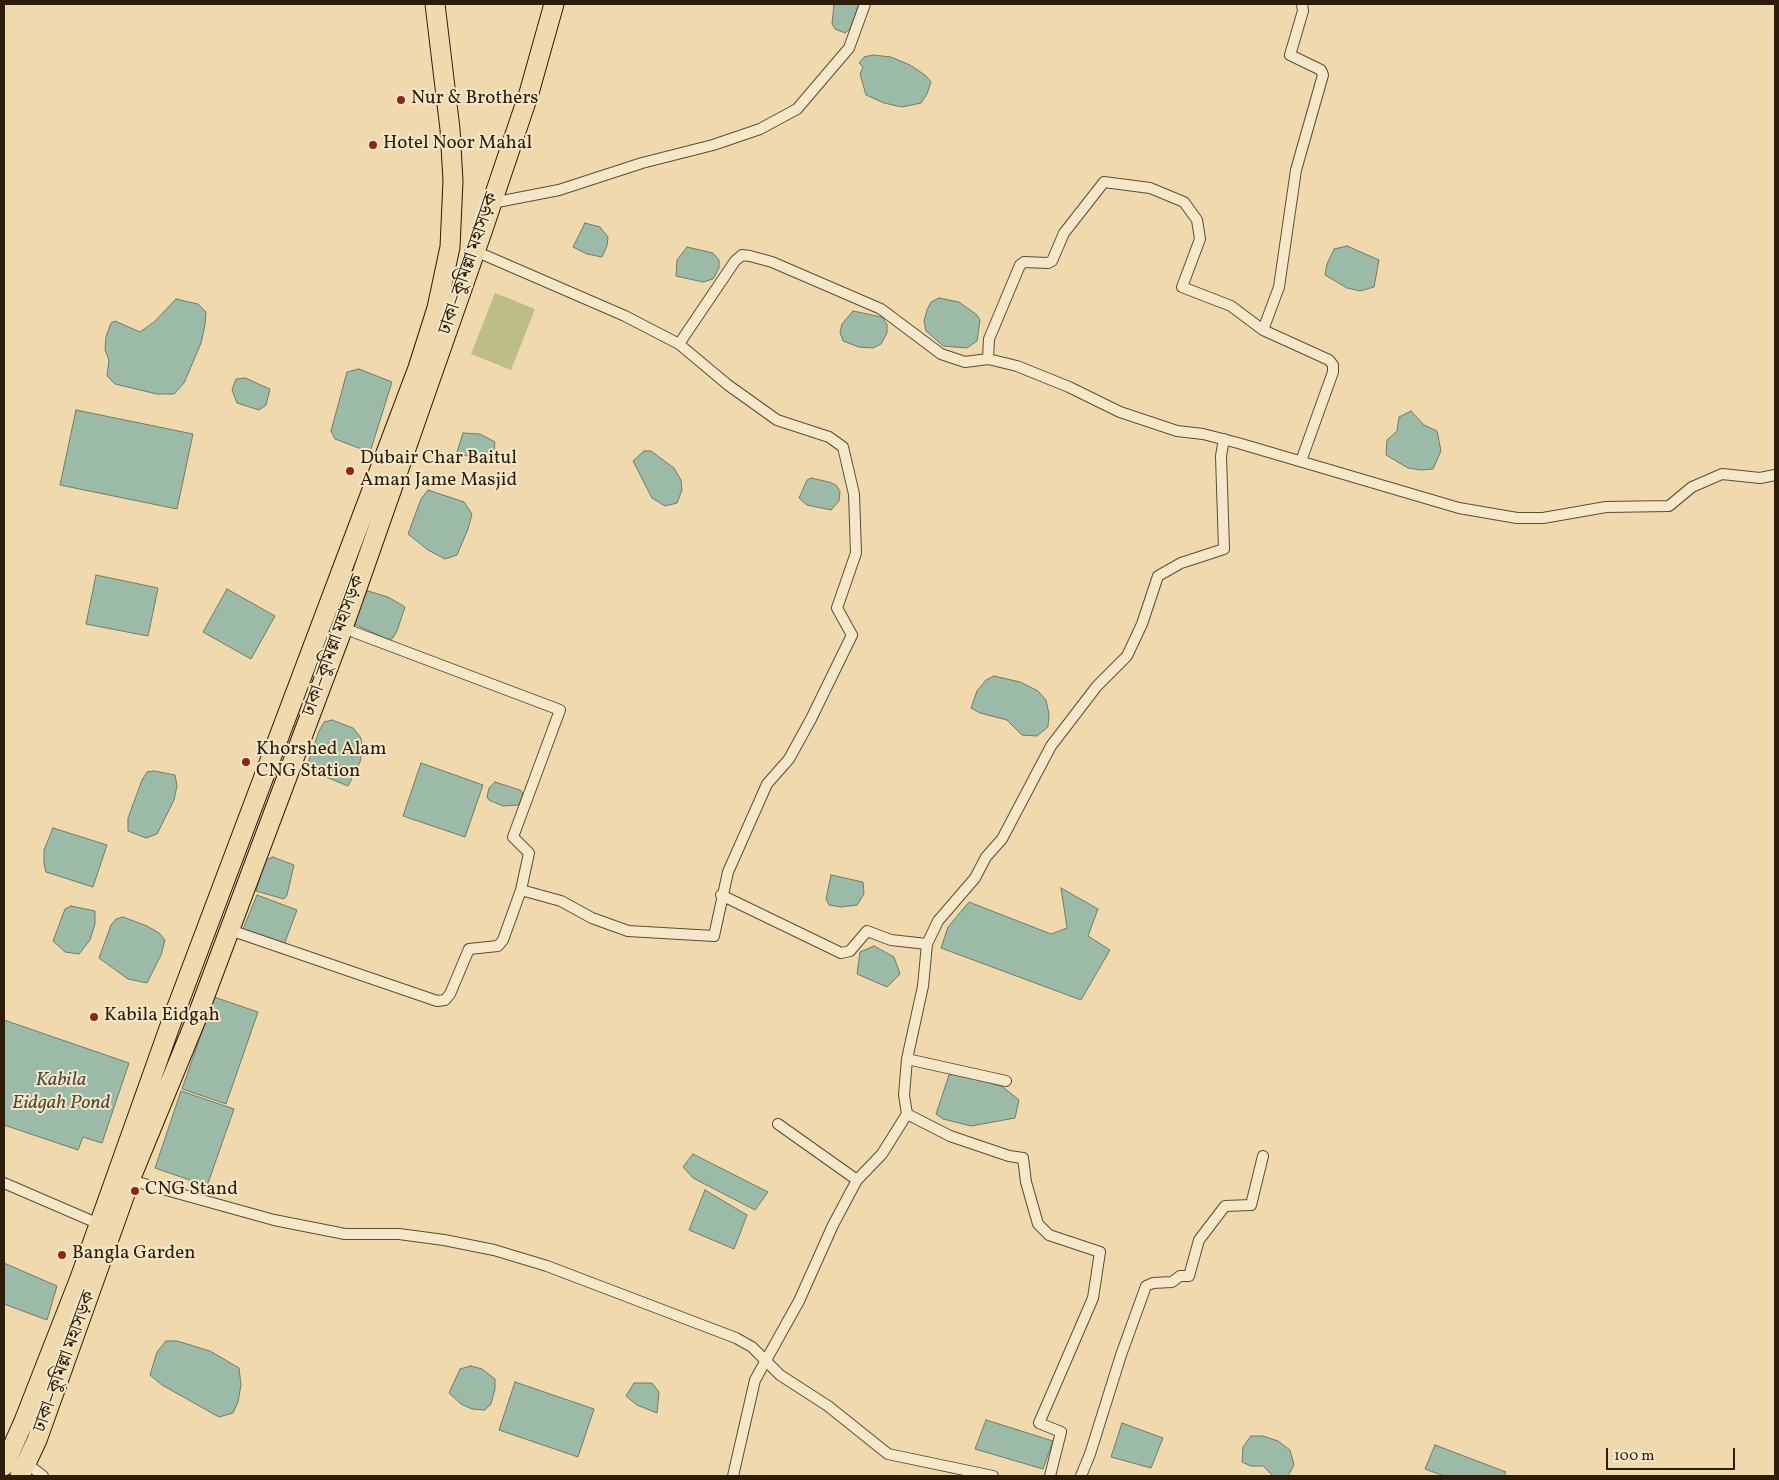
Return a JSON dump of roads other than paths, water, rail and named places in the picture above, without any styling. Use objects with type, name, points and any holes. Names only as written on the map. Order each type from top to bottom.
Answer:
[{"type":"highway","name":"ঢাকা–কুমিল্লা মহাসড়ক","points":[[23,1470],[37,1440],[87,1280],[99,1224],[171,1022],[418,368],[437,308],[450,247],[453,220],[453,182],[450,129],[435,4]]},
{"type":"highway","name":"ঢাকা–কুমিল্লা মহাসড়ক","points":[[4,1466],[130,1180],[230,930],[343,628],[483,229],[529,93],[554,4]]},
{"type":"highway","points":[[453,220],[483,229]]},
{"type":"highway","points":[[450,247],[475,251]]},
{"type":"street","points":[[492,203],[559,190],[642,163],[713,146],[760,129],[796,109],[849,48],[864,4]]},
{"type":"street","points":[[1264,330],[1279,287],[1296,170],[1324,74],[1321,70],[1290,55],[1304,11],[1302,4]]},
{"type":"street","points":[[988,359],[990,339],[1020,265],[1024,262],[1048,263],[1052,261],[1064,233],[1104,182],[1150,188],[1184,202],[1197,220],[1200,239],[1182,287],[1231,306],[1264,330],[1329,360],[1333,364],[1333,372],[1301,461]]},
{"type":"street","points":[[475,251],[625,316],[679,344],[728,385],[777,420],[829,437],[843,447],[854,494],[856,553],[836,608],[852,635],[798,743],[788,759],[767,784],[728,872],[721,895],[715,932],[712,937],[628,931],[592,918],[561,901],[521,890]]},
{"type":"street","points":[[679,344],[693,326],[707,300],[735,260],[742,255],[772,262],[881,309],[941,354],[965,362],[988,359],[1017,366],[1061,384],[1120,412],[1177,431],[1224,439],[1459,508],[1516,518],[1542,518],[1606,507],[1668,506],[1692,487],[1722,474],[1760,478],[1775,475]]},
{"type":"street","points":[[733,1476],[756,1380],[799,1301],[833,1225],[857,1180],[882,1154],[907,1114],[904,1095],[907,1059],[923,986],[927,944],[938,920],[975,878],[986,857],[1002,839],[1051,746],[1097,686],[1127,656],[1142,624],[1158,576],[1181,563],[1224,549],[1224,492],[1221,456],[1224,439]]},
{"type":"street","points":[[230,930],[437,1001],[445,1000],[469,949],[501,944],[521,890],[529,854],[513,838],[560,710],[343,628]]},
{"type":"street","points":[[721,895],[841,953],[850,952],[867,932],[891,940],[927,944]]},
{"type":"street","points":[[907,1059],[1006,1081]]},
{"type":"street","points":[[907,1114],[950,1136],[1009,1156],[1023,1158],[1026,1182],[1038,1224],[1049,1235],[1100,1252],[1093,1298],[1039,1423],[1061,1432],[1050,1476]]},
{"type":"street","points":[[778,1124],[857,1180]]},
{"type":"street","points":[[1080,1476],[1090,1454],[1121,1355],[1146,1286],[1153,1283],[1172,1282],[1180,1276],[1189,1276],[1199,1240],[1225,1206],[1251,1205],[1263,1156]]},
{"type":"street","points":[[130,1180],[274,1220],[345,1234],[399,1234],[494,1250],[546,1266],[736,1338],[752,1347],[780,1375],[828,1406],[888,1454],[993,1476]]},
{"type":"street","points":[[4,1183],[99,1224]]},
{"type":"street","points":[[23,1470],[43,1476]]},
{"type":"water","points":[[834,4],[859,4],[850,29],[845,33],[835,29],[832,24]]},
{"type":"water","points":[[873,55],[891,57],[910,65],[925,75],[931,82],[927,94],[921,103],[902,107],[884,103],[866,95],[860,74],[863,67],[859,63],[864,57]]},
{"type":"water","points":[[585,223],[600,227],[608,237],[607,246],[602,257],[587,254],[573,247]]},
{"type":"water","points":[[1347,246],[1379,260],[1374,287],[1360,291],[1347,288],[1325,275],[1327,264],[1334,249]]},
{"type":"water","points":[[687,247],[713,253],[719,260],[719,268],[713,279],[703,282],[676,276],[677,260]]},
{"type":"water","points":[[939,298],[959,302],[977,315],[980,320],[977,341],[967,348],[943,346],[926,331],[924,321],[927,310],[931,302]]},
{"type":"water","points":[[176,299],[198,304],[206,312],[201,343],[184,383],[174,394],[157,394],[115,384],[107,376],[109,360],[105,350],[106,337],[111,323],[115,321],[140,332],[154,322]]},
{"type":"water","points":[[853,311],[882,317],[887,324],[887,333],[881,344],[873,348],[859,347],[843,341],[840,332],[842,324]]},
{"type":"water","points":[[359,369],[392,382],[371,449],[364,450],[335,439],[331,431],[347,372]]},
{"type":"water","points":[[245,378],[270,389],[266,405],[259,410],[237,403],[232,390],[236,379]]},
{"type":"water","points":[[76,410],[193,434],[177,509],[60,485]]},
{"type":"water","points":[[1411,411],[1424,425],[1437,431],[1441,451],[1433,469],[1408,468],[1386,455],[1387,440],[1397,431],[1399,417]]},
{"type":"water","points":[[463,433],[480,434],[495,442],[494,450],[488,458],[461,455],[457,452]]},
{"type":"water","points":[[644,451],[651,451],[674,468],[681,480],[682,490],[677,503],[665,506],[652,498],[633,461]]},
{"type":"water","points":[[811,478],[836,485],[840,491],[839,501],[831,510],[807,505],[799,498],[807,480]]},
{"type":"water","points":[[428,490],[464,502],[472,514],[457,555],[445,559],[428,550],[408,534],[421,499]]},
{"type":"water","points":[[96,575],[158,588],[148,636],[86,624]]},
{"type":"water","points":[[227,589],[275,616],[251,659],[203,632]]},
{"type":"water","points":[[368,591],[388,597],[405,607],[397,631],[392,639],[387,639],[354,624],[364,595]]},
{"type":"water","points":[[994,676],[1020,682],[1038,691],[1046,700],[1049,714],[1048,727],[1037,736],[1022,735],[1007,720],[980,713],[971,708],[977,691],[986,680]]},
{"type":"water","points":[[332,720],[353,728],[361,738],[360,762],[348,786],[306,769],[319,731],[324,722]]},
{"type":"water","points":[[421,763],[483,785],[465,837],[403,816]]},
{"type":"water","points":[[154,771],[175,775],[177,786],[174,800],[157,834],[146,838],[128,831],[128,818],[142,780],[147,772]]},
{"type":"water","points":[[495,782],[520,790],[523,793],[519,805],[503,806],[489,800],[487,797],[489,788]]},
{"type":"water","points":[[53,828],[107,845],[93,887],[46,872],[44,850]]},
{"type":"water","points":[[273,857],[294,865],[287,895],[284,899],[256,891],[265,860]]},
{"type":"water","points":[[831,875],[863,882],[864,894],[857,905],[841,907],[829,905],[826,899]]},
{"type":"water","points":[[1061,888],[1098,909],[1088,936],[1110,950],[1081,1000],[941,948],[948,927],[969,902],[1051,934],[1067,928]]},
{"type":"water","points":[[257,895],[297,910],[284,945],[243,929]]},
{"type":"water","points":[[71,906],[95,911],[95,924],[90,940],[79,954],[65,952],[53,941],[65,909]]},
{"type":"water","points":[[123,917],[147,926],[159,933],[165,940],[161,955],[147,983],[128,979],[99,958],[111,925],[116,919]]},
{"type":"water","points":[[874,946],[894,957],[900,974],[887,987],[857,974],[860,952]]},
{"type":"water","points":[[214,997],[258,1012],[226,1104],[182,1089]]},
{"type":"water","name":"Kabila Eidgah Pond","points":[[4,1020],[129,1063],[102,1143],[83,1137],[78,1150],[4,1125]]},
{"type":"water","points":[[960,1074],[1003,1087],[1019,1100],[1015,1118],[971,1126],[943,1119],[936,1114],[949,1075]]},
{"type":"water","points":[[181,1091],[234,1109],[207,1186],[155,1168]]},
{"type":"water","points":[[693,1154],[768,1192],[755,1210],[693,1178],[683,1167]]},
{"type":"water","points":[[705,1190],[747,1215],[734,1249],[689,1230]]},
{"type":"water","points":[[4,1263],[57,1286],[47,1320],[4,1304]]},
{"type":"water","points":[[166,1341],[177,1341],[210,1351],[239,1368],[241,1385],[238,1402],[233,1413],[219,1417],[162,1385],[150,1375],[157,1352]]},
{"type":"water","points":[[471,1366],[482,1369],[495,1379],[495,1389],[491,1404],[485,1410],[472,1409],[461,1404],[449,1393],[460,1369]]},
{"type":"water","points":[[515,1382],[594,1409],[578,1457],[499,1430]]},
{"type":"water","points":[[634,1383],[652,1383],[659,1392],[657,1413],[637,1405],[626,1396]]},
{"type":"water","points":[[986,1420],[1053,1441],[1043,1469],[975,1449]]},
{"type":"water","points":[[1122,1423],[1163,1438],[1151,1468],[1111,1457]]},
{"type":"water","points":[[1251,1436],[1263,1436],[1278,1441],[1290,1450],[1294,1465],[1288,1476],[1273,1476],[1263,1466],[1251,1466],[1242,1462],[1243,1447]]},
{"type":"water","points":[[1435,1445],[1506,1472],[1504,1476],[1444,1476],[1425,1469]]},
{"type":"place","name":"Nur & Brothers","points":[[401,100]]},
{"type":"place","name":"Hotel Noor Mahal","points":[[373,145]]},
{"type":"place","name":"Dubair Char Baitul Aman Jame Masjid","points":[[350,471]]},
{"type":"place","name":"Khorshed Alam CNG Station","points":[[246,762]]},
{"type":"place","name":"Kabila Eidgah","points":[[94,1017]]},
{"type":"place","name":"CNG Stand","points":[[135,1191]]},
{"type":"place","name":"Bangla Garden","points":[[62,1255]]}]
